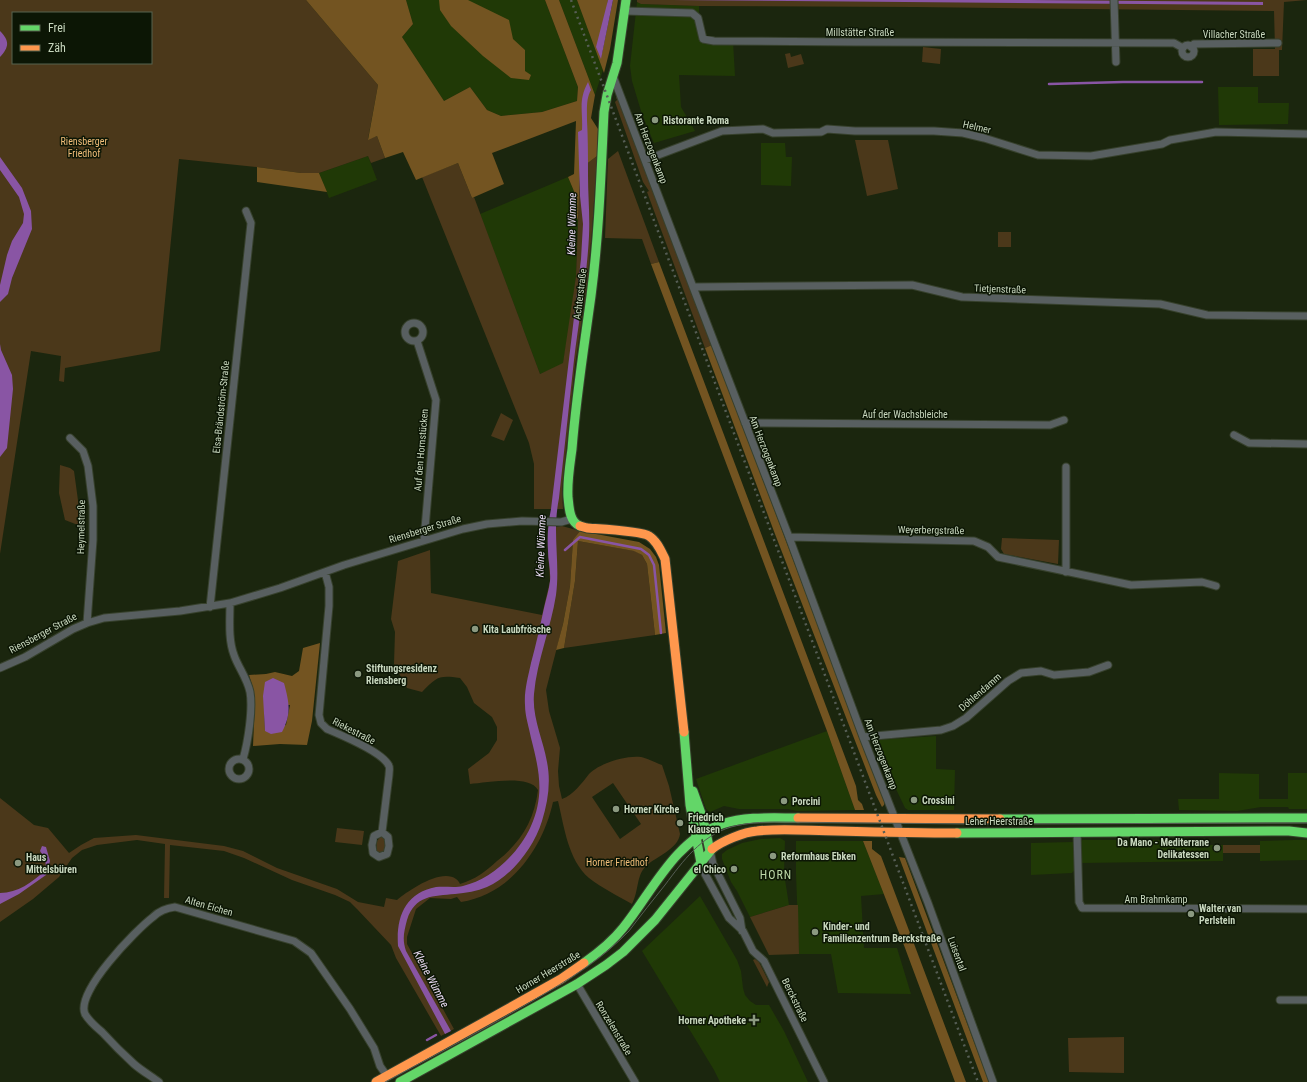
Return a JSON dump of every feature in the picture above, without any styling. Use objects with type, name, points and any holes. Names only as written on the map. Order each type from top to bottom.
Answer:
[{"type":"main road","name":"Achterstraße","points":[[572,519],[568,496],[575,406],[591,294],[598,230],[604,112],[607,95],[617,63],[626,0]]},
{"type":"main road","points":[[400,1082],[577,984],[606,965],[623,952],[655,920],[688,881],[701,862],[690,805],[686,753],[665,559],[659,547],[649,536],[639,533],[587,528],[577,525],[572,519]]},
{"type":"main road","points":[[686,753],[695,797],[703,819],[710,852]]},
{"type":"main road","name":"Leher Heerstraße","points":[[696,838],[714,828],[733,821],[754,818],[1061,820],[1307,818]]},
{"type":"main road","name":"Leher Heerstraße","points":[[701,862],[716,846],[727,840],[756,831],[901,833],[1289,831],[1307,833]]},
{"type":"main road","name":"Horner Heerstraße","points":[[376,1082],[483,1024],[565,976],[589,960],[619,933],[671,862],[696,838]]},
{"type":"street","points":[[1114,0],[1116,62]]},
{"type":"street","name":"Millstätter Straße","points":[[625,11],[692,13],[698,18],[703,39],[714,41],[1115,43]]},
{"type":"street","name":"Villacher Straße","points":[[1115,43],[1174,43],[1182,48]]},
{"type":"street","name":"Villacher Straße","points":[[1182,48],[1188,45],[1191,47],[1194,44],[1278,43]]},
{"type":"street","name":"Villacher Straße","points":[[1182,48],[1183,55],[1188,57],[1192,56],[1194,51],[1191,47]]},
{"type":"street","name":"Am Herzogenkamp","points":[[613,76],[901,833]]},
{"type":"street","name":"Helmer","points":[[646,160],[711,134],[729,130],[763,129],[773,133],[821,132],[827,129],[963,133],[1038,155],[1090,156],[1162,144],[1170,140],[1216,132],[1307,134]]},
{"type":"street","name":"Elsa-Brändström-Straße","points":[[210,607],[251,223],[246,211]]},
{"type":"street","name":"Tietjenstraße","points":[[693,287],[912,285],[962,297],[1160,304],[1207,315],[1307,316]]},
{"type":"street","name":"Auf den Hornstücken","points":[[417,341],[436,400],[424,540]]},
{"type":"street","name":"Auf der Wachsbleiche","points":[[745,423],[1050,425],[1064,420]]},
{"type":"street","points":[[1234,435],[1249,443],[1307,444]]},
{"type":"street","name":"Heymelstraße","points":[[70,438],[82,451],[88,466],[93,506],[93,540],[87,623]]},
{"type":"street","points":[[1066,467],[1066,572]]},
{"type":"street","name":"Riensberger Straße","points":[[0,668],[25,657],[87,623],[110,617],[180,611],[230,603],[462,529],[487,524],[522,521],[561,522],[572,519]]},
{"type":"street","name":"Weyerbergstraße","points":[[789,537],[974,541],[988,547],[998,557],[1131,585],[1202,582],[1216,586]]},
{"type":"street","name":"Riekestraße","points":[[325,572],[329,587],[329,606],[319,715],[321,723],[327,729],[374,752],[390,767],[382,832]]},
{"type":"street","points":[[230,603],[232,647],[234,656],[244,674],[250,691],[251,702],[248,743],[243,759]]},
{"type":"street","name":"Döhlendamm","points":[[863,736],[941,730],[953,726],[966,718],[1008,680],[1021,673],[1041,671],[1054,675],[1089,672],[1108,665]]},
{"type":"street","name":"Am Brahmkamp","points":[[1077,832],[1078,902],[1082,908],[1307,909]]},
{"type":"street","name":"Luisental","points":[[901,833],[993,1082]]},
{"type":"street","name":"Berckstraße","points":[[710,852],[713,864],[740,918],[742,931]]},
{"type":"street","name":"Berckstraße","points":[[701,862],[705,874],[729,918],[742,931],[753,951],[764,961],[824,1082]]},
{"type":"street","name":"Alten Eichen","points":[[159,1082],[143,1071],[126,1056],[91,1021],[84,1008],[85,1000],[91,988],[121,947],[153,916],[167,908],[175,907],[294,941],[311,953],[350,1009],[374,1048],[380,1066],[387,1076]]},
{"type":"street","name":"Ronzelenstraße","points":[[577,984],[635,1082]]},
{"type":"street","points":[[1280,1000],[1307,1000]]},
{"type":"shaded area","points":[[306,0],[406,0],[413,24],[402,37],[444,101],[470,87],[487,110],[501,116],[542,112],[577,101],[578,87],[545,0],[559,0],[595,95],[591,118],[598,129],[597,156],[580,169],[578,220],[570,199],[576,196],[568,177],[574,174],[576,121],[492,153],[504,184],[472,198],[458,163],[416,180],[403,152],[385,158],[377,136],[368,140],[378,85]]},
{"type":"shaded area","points":[[406,0],[545,0],[578,87],[577,101],[542,112],[501,116],[487,110],[470,87],[444,101],[402,37],[413,24]]},
{"type":"shaded area","points":[[439,0],[468,0],[509,20],[513,39],[525,50],[525,71],[531,75],[529,80],[511,78],[483,56],[451,26],[440,10]]},
{"type":"shaded area","points":[[559,0],[577,0],[603,70],[595,95]]},
{"type":"shaded area","points":[[577,0],[608,0],[601,58],[613,0],[618,0],[610,49],[604,73]]},
{"type":"shaded area","points":[[608,0],[613,0],[601,59],[596,47]]},
{"type":"shaded area","points":[[672,0],[1030,0],[1263,2],[1263,5]]},
{"type":"shaded area","points":[[637,2],[642,4],[699,6],[699,41],[733,41],[735,76],[679,75],[681,107],[695,131],[654,143],[641,111],[632,81],[630,66]]},
{"type":"shaded area","points":[[0,31],[7,41],[7,47],[0,57]]},
{"type":"shaded area","points":[[588,82],[591,90],[588,97],[587,108],[589,221],[588,251],[557,514],[556,595],[538,669],[534,694],[536,720],[548,769],[549,784],[546,807],[534,841],[521,860],[505,876],[479,890],[426,898],[420,901],[410,912],[404,932],[406,951],[451,1031],[445,1034],[398,946],[399,925],[401,916],[410,901],[425,890],[436,887],[460,887],[474,883],[503,864],[512,855],[526,836],[538,804],[538,771],[526,713],[525,694],[550,581],[548,525],[581,259],[583,224],[580,196],[578,132],[582,130],[582,100]]},
{"type":"shaded area","points":[[1218,87],[1258,87],[1258,103],[1289,103],[1288,124],[1219,125]]},
{"type":"shaded area","points":[[761,143],[785,143],[786,157],[792,157],[791,186],[761,185]]},
{"type":"shaded area","points":[[368,156],[377,180],[329,198],[319,173]]},
{"type":"shaded area","points":[[0,157],[22,188],[31,211],[32,229],[12,278],[8,294],[0,302],[0,285],[7,255],[12,241],[23,223],[24,214],[19,197],[0,170]]},
{"type":"shaded area","points":[[257,167],[301,173],[319,173],[327,192],[257,182]]},
{"type":"shaded area","points":[[568,177],[576,196],[570,199],[578,220],[576,276],[570,322],[563,364],[540,374],[480,214]]},
{"type":"shaded area","points":[[659,262],[856,786],[858,800],[862,804],[864,810],[855,810],[827,731],[651,264]]},
{"type":"shaded area","points":[[0,344],[1,350],[12,375],[13,389],[7,448],[0,457]]},
{"type":"shaded area","points":[[712,345],[884,798],[884,805],[882,807],[876,795],[775,534],[705,348]]},
{"type":"shaded area","points":[[580,531],[639,542],[650,549],[656,557],[659,565],[666,633],[655,635],[647,564],[642,555],[634,551],[578,541],[575,581],[564,648],[556,650],[563,624],[570,586],[573,540]]},
{"type":"shaded area","points":[[320,643],[312,721],[307,745],[280,744],[253,746],[255,699],[249,675],[275,672],[292,676],[299,671],[303,648]],"holes":[[[264,704],[290,705],[286,725],[265,731]]]},
{"type":"shaded area","points":[[273,678],[284,683],[289,708],[282,732],[271,734],[265,731],[263,696],[265,682]]},
{"type":"shaded area","points":[[827,731],[855,810],[797,811],[788,809],[739,809],[724,806],[710,812],[706,809],[696,779]]},
{"type":"shaded area","points":[[936,736],[936,769],[955,770],[954,810],[908,810],[905,808],[886,768],[876,740]]},
{"type":"shaded area","points":[[1219,773],[1259,774],[1259,799],[1288,799],[1288,773],[1307,773],[1307,809],[1261,807],[1237,811],[1179,810],[1178,799],[1219,799]]},
{"type":"shaded area","points":[[780,838],[785,841],[784,873],[789,905],[750,917],[731,882],[722,859],[722,854],[742,843],[761,839]]},
{"type":"shaded area","points":[[1083,840],[1187,840],[1195,845],[1223,845],[1223,861],[1081,863],[1072,873],[1031,875],[1031,843],[1073,842]]},
{"type":"shaded area","points":[[1307,840],[1307,860],[1260,861],[1260,841]]},
{"type":"shaded area","points":[[796,841],[863,841],[884,894],[861,896],[864,948],[897,948],[911,994],[838,993],[831,954],[799,954]]},
{"type":"shaded area","points":[[863,841],[872,841],[872,849],[881,856],[966,1082],[955,1082]]},
{"type":"shaded area","points":[[42,846],[46,847],[50,861],[46,875],[19,894],[0,904],[0,893],[7,893],[19,889],[30,883],[45,871],[45,860],[40,851]]},
{"type":"shaded area","points":[[899,857],[905,858],[989,1082],[983,1082]]},
{"type":"shaded area","points":[[700,896],[737,960],[741,971],[745,995],[756,1005],[769,1005],[784,1031],[808,1082],[720,1082],[642,951]]},
{"type":"green space","name":"Riensberger Friedhof","points":[[0,0],[306,0],[378,85],[368,139],[377,136],[385,158],[371,163],[368,156],[319,173],[301,173],[179,159],[160,351],[65,368],[64,382],[59,381],[61,356],[31,351],[0,554]]},
{"type":"green space","points":[[637,0],[1307,0],[1284,2],[1282,50],[1279,50],[1279,76],[1253,76],[1253,49],[1275,49],[1274,11],[699,6],[641,4],[637,2]]},
{"type":"green space","points":[[923,47],[941,49],[940,64],[922,62]]},
{"type":"green space","points":[[790,53],[791,57],[801,54],[804,64],[788,68],[785,54]]},
{"type":"green space","points":[[619,96],[712,345],[705,348],[647,192],[649,191],[643,182],[615,102],[617,100],[616,97]]},
{"type":"green space","points":[[855,140],[888,140],[898,189],[867,196]]},
{"type":"green space","points":[[618,151],[659,262],[651,264],[642,239],[605,238],[608,159]]},
{"type":"green space","points":[[597,156],[587,285],[575,366],[562,489],[563,509],[534,509],[534,464],[529,443],[422,177],[458,163],[472,198],[474,197],[540,374],[563,363],[576,276],[580,169]]},
{"type":"green space","points":[[998,232],[1011,232],[1011,247],[998,247]]},
{"type":"green space","points":[[501,413],[513,420],[504,441],[491,436]]},
{"type":"green space","points":[[60,465],[74,471],[83,527],[65,520],[59,493]]},
{"type":"green space","name":"Horner Friedhof","points":[[562,526],[580,531],[573,541],[570,586],[563,624],[546,690],[549,711],[560,748],[558,771],[562,799],[574,792],[589,774],[600,766],[628,757],[641,757],[662,765],[669,786],[680,834],[675,844],[671,848],[651,862],[643,870],[632,904],[599,885],[582,871],[576,862],[568,842],[558,801],[553,802],[541,836],[532,852],[522,867],[495,890],[479,898],[461,902],[457,897],[451,899],[430,898],[416,909],[407,937],[407,944],[454,1029],[441,1036],[396,958],[391,945],[350,902],[335,895],[292,880],[244,858],[224,851],[170,845],[169,898],[164,898],[165,844],[137,840],[97,845],[82,850],[72,858],[59,877],[33,899],[0,922],[0,798],[34,825],[48,828],[69,853],[94,838],[136,835],[224,846],[243,851],[277,868],[337,889],[358,902],[384,907],[386,898],[397,900],[417,886],[434,878],[450,876],[457,879],[460,884],[471,880],[484,872],[513,846],[525,830],[533,812],[538,790],[533,785],[526,782],[517,781],[496,781],[470,784],[468,769],[489,753],[497,740],[497,727],[492,717],[474,703],[467,687],[460,678],[438,678],[422,692],[407,688],[394,664],[395,632],[391,619],[398,561],[430,550],[431,593],[542,615],[550,581],[548,528]],"holes":[[[613,783],[641,824],[620,839],[592,797]]]},
{"type":"green space","points":[[1002,538],[1059,540],[1058,564],[1004,554],[1001,549]]},
{"type":"green space","points":[[578,541],[635,551],[642,555],[647,564],[655,635],[564,648],[575,581]]},
{"type":"green space","points":[[337,828],[364,831],[362,845],[335,842]]},
{"type":"green space","points":[[383,836],[385,840],[385,847],[383,853],[380,854],[377,852],[377,844],[379,838]]},
{"type":"green space","points":[[1223,845],[1260,845],[1260,853],[1223,853]]},
{"type":"green space","points":[[789,905],[798,905],[799,954],[769,955],[750,917]]},
{"type":"green space","points":[[755,959],[759,962],[769,982],[767,987],[753,960]]},
{"type":"green space","points":[[1124,1037],[1124,1073],[1069,1072],[1068,1038]]},
{"type":"waterway","points":[[1049,84],[1202,82]]},
{"type":"waterway","points":[[565,550],[580,537],[641,549],[649,555],[654,565],[661,633]]},
{"type":"waterway","points":[[427,1040],[436,1035]]},
{"type":"tram line","points":[[385,1082],[516,1011],[584,969],[629,931],[686,858],[694,850],[711,836],[731,827],[754,823],[777,822],[975,824],[1307,823]]},
{"type":"railway","points":[[571,0],[978,1082]]},
{"type":"traffic: fast","points":[[580,526],[576,524],[570,513],[568,479],[596,250],[604,112],[607,95],[617,63],[626,0]]},
{"type":"traffic: fast","points":[[684,732],[690,805],[701,863]]},
{"type":"traffic: fast","points":[[693,791],[703,819],[710,851]]},
{"type":"traffic: fast","points":[[584,963],[605,947],[619,933],[666,868],[678,854],[705,832],[731,821],[760,818],[798,818]]},
{"type":"traffic: fast","points":[[1000,819],[1307,818]]},
{"type":"traffic: fast","points":[[957,833],[1289,831],[1307,833]]},
{"type":"traffic: fast","points":[[400,1082],[577,984],[606,965],[623,952],[655,920],[712,849]]},
{"type":"traffic: slow","points":[[580,526],[645,534],[654,541],[662,553],[665,559],[684,732]]},
{"type":"traffic: slow","points":[[798,818],[1000,819]]},
{"type":"traffic: slow","points":[[712,849],[721,843],[740,835],[767,830],[957,833]]},
{"type":"traffic: slow","points":[[376,1082],[561,979],[584,963]]},
{"type":"place","name":"Ristorante Roma","points":[[655,120]]},
{"type":"place","name":"Kita Laubfrösche","points":[[475,629]]},
{"type":"place","name":"Stiftungsresidenz Riensberg","points":[[358,674]]},
{"type":"place","name":"Crossini","points":[[914,800]]},
{"type":"place","name":"Porcini","points":[[784,801]]},
{"type":"place","name":"Horner Kirche","points":[[616,809]]},
{"type":"place","name":"Friedrich Klausen","points":[[680,823]]},
{"type":"place","name":"Da Mano - Mediterrane Delikatessen","points":[[1217,848]]},
{"type":"place","name":"Reformhaus Ebken","points":[[773,856]]},
{"type":"place","name":"Haus Mittelsbüren","points":[[18,863]]},
{"type":"place","name":"el Chico","points":[[734,869]]},
{"type":"place","name":"Walter van Perlstein","points":[[1191,914]]},
{"type":"place","name":"Kinder- und Familienzentrum Berckstraße","points":[[815,932]]},
{"type":"place","name":"Horner Apotheke","points":[[754,1020]]},
{"type":"district","name":"HORN","points":[[776,875]]},
{"type":"water label","name":"Kleine Wümme","points":[[572,224]]},
{"type":"water label","name":"Kleine Wümme","points":[[541,546]]},
{"type":"water label","name":"Kleine Wümme","points":[[431,979]]}]
